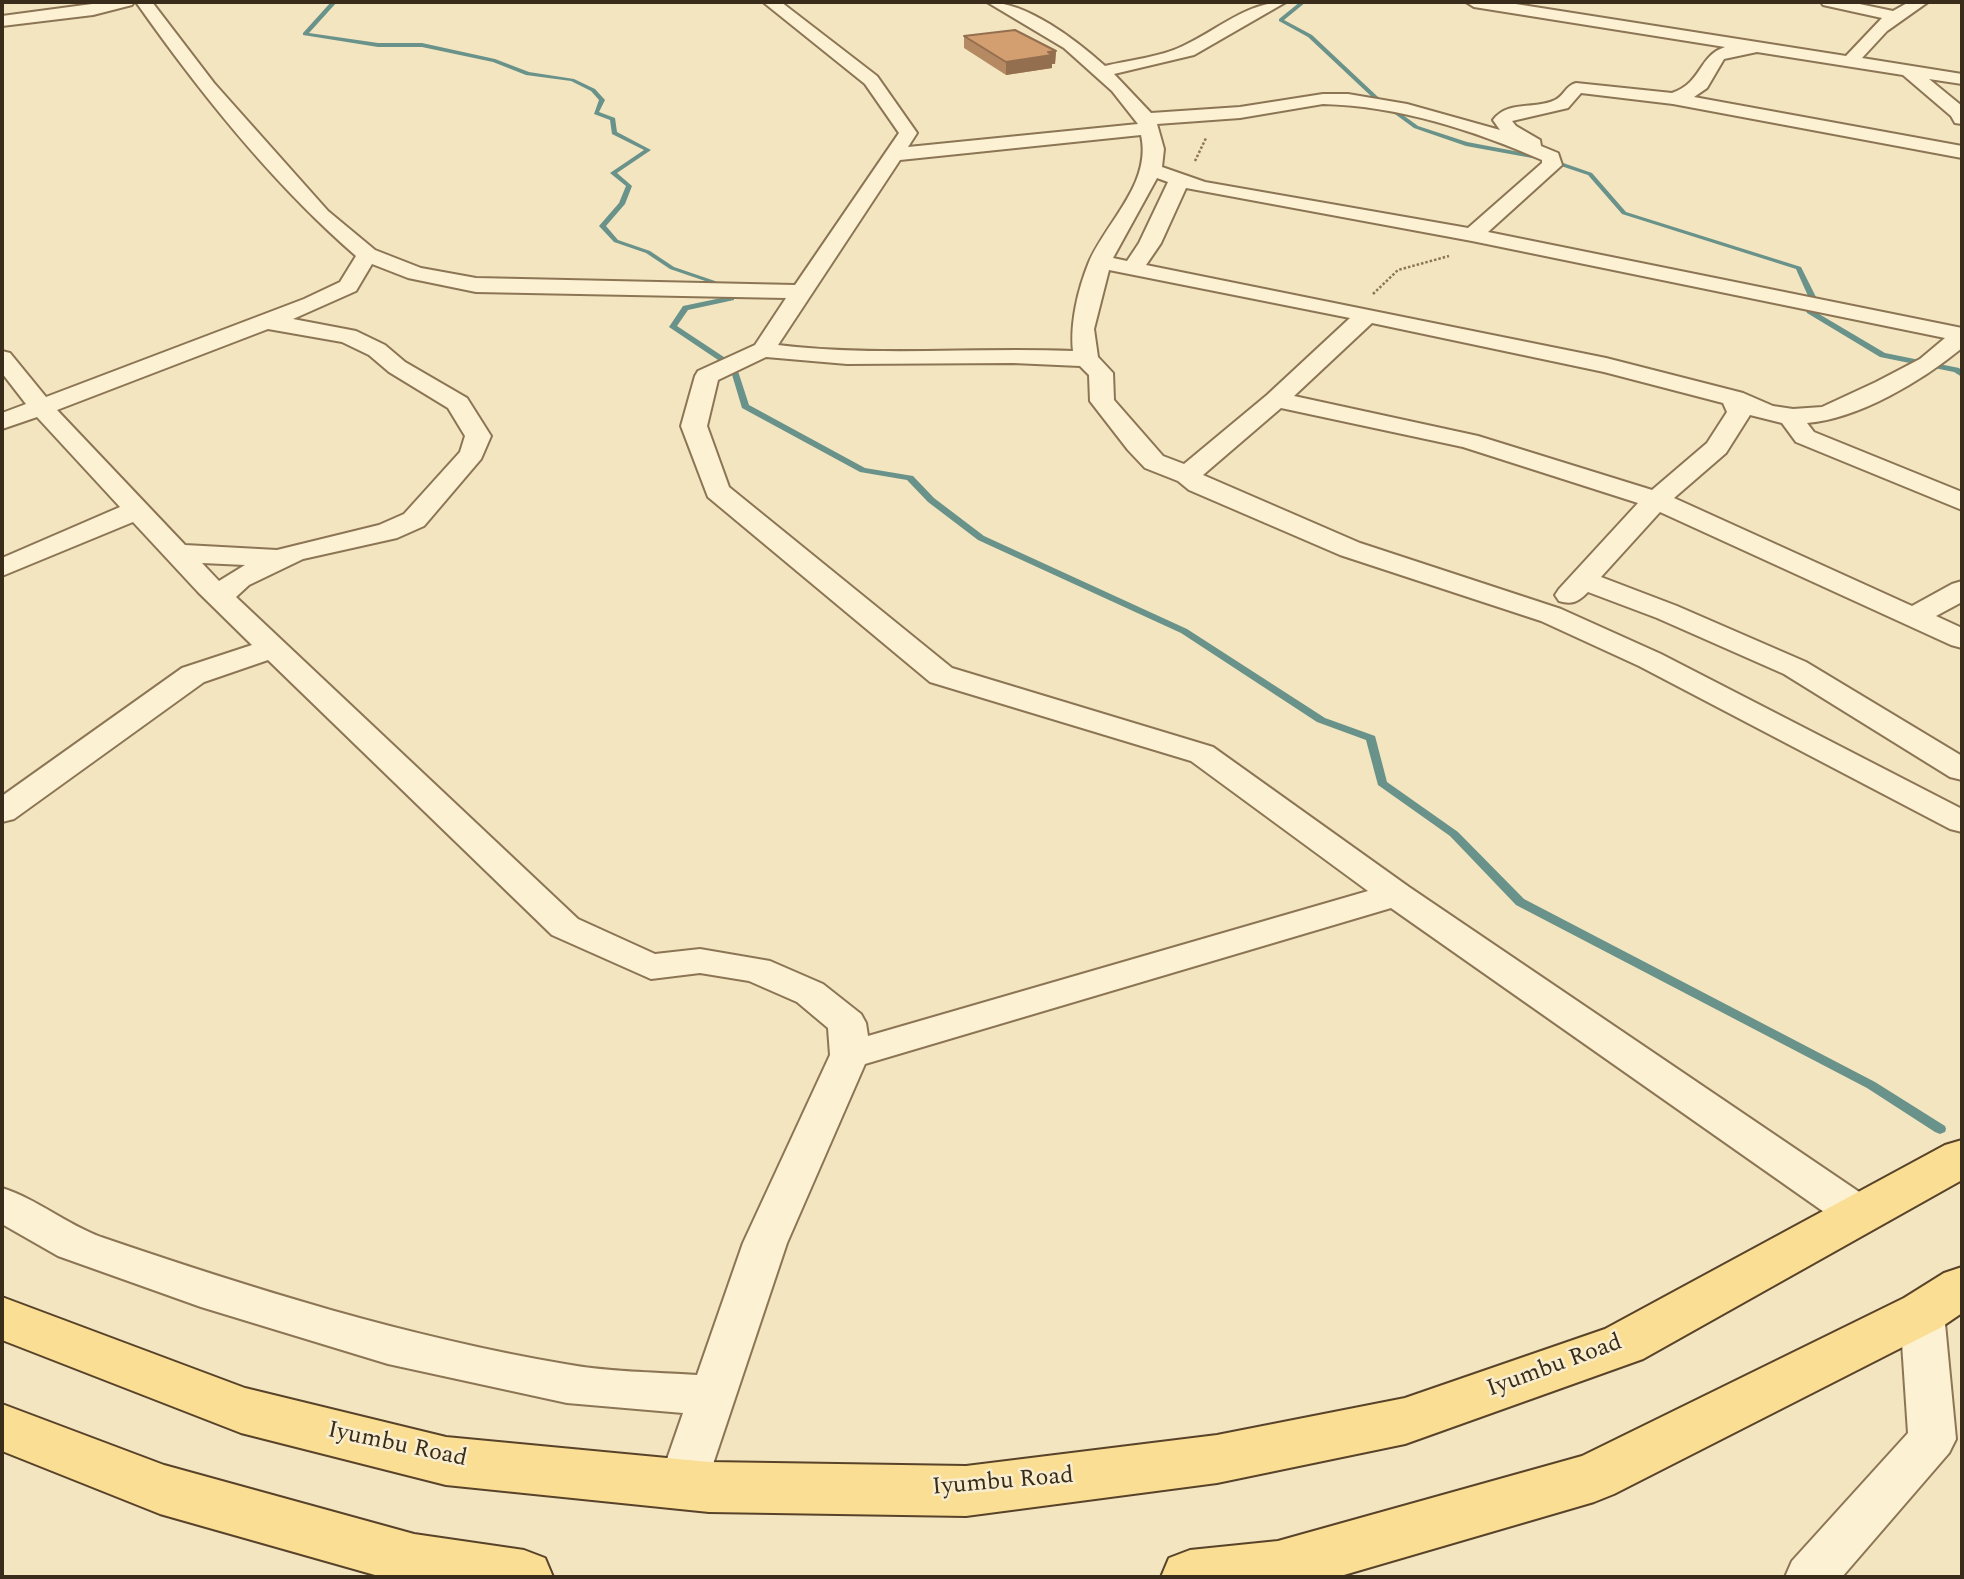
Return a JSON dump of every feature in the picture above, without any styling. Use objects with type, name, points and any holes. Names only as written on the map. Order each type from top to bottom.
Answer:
[{"type":"main road","name":"Iyumbu Road","points":[[2,1318],[241,1409],[446,1461],[682,1485],[966,1491],[1217,1459],[1405,1421],[1624,1344],[1962,1158]]},
{"type":"main road","points":[[1190,1577],[1279,1568],[1594,1477],[1951,1297]]},
{"type":"main road","points":[[2,1427],[160,1489],[414,1560],[524,1577]]},
{"type":"street","points":[[2,21],[93,10],[126,2]]},
{"type":"street","points":[[144,2],[208,87],[303,195],[321,215],[368,255],[416,273],[476,285],[802,292]]},
{"type":"street","points":[[771,2],[871,80],[908,133],[897,154],[762,350],[706,376],[694,426],[717,491],[941,675],[1202,754],[1396,895],[1859,1214]]},
{"type":"street","points":[[995,2],[1070,44],[1118,87],[1148,124],[1154,149],[1152,170],[1100,262],[1082,329],[1086,359],[1101,373],[1102,401],[1154,462],[1186,475],[1198,484],[1350,549],[1551,615],[1650,660],[1962,822]]},
{"type":"street","points":[[1101,72],[1188,51],[1221,30],[1278,2]]},
{"type":"street","points":[[1474,2],[1962,79]]},
{"type":"street","points":[[1829,2],[1894,16]]},
{"type":"street","points":[[1850,62],[1867,38],[1894,16],[1920,2]]},
{"type":"street","points":[[1674,99],[1690,93],[1701,84],[1717,56],[1728,51],[1759,48]]},
{"type":"street","points":[[1536,150],[1532,144],[1509,130],[1502,120],[1507,114],[1562,104],[1576,88],[1585,87],[1674,99],[1954,151],[1962,121],[1959,113],[1909,70]]},
{"type":"street","points":[[897,154],[1205,115],[1252,112],[1323,99],[1355,102],[1404,109],[1551,157],[1552,165],[1472,235]]},
{"type":"street","points":[[1152,170],[1179,181],[1472,235],[1962,336]]},
{"type":"street","points":[[1134,267],[1150,243],[1179,181]]},
{"type":"street","points":[[2,422],[312,304],[348,286],[368,255]]},
{"type":"street","points":[[1100,262],[1606,365],[1734,398],[1767,413],[1793,417],[1827,414],[1885,387],[1928,364],[1962,336]]},
{"type":"street","points":[[1186,475],[1276,400],[1367,315]]},
{"type":"street","points":[[219,596],[239,579],[293,552],[387,532],[414,520],[472,454],[478,436],[458,403],[397,367],[377,349],[348,336],[264,321]]},
{"type":"street","points":[[762,350],[797,355],[858,357],[990,356],[1086,359]]},
{"type":"street","points":[[2,358],[42,408],[219,596],[565,927],[651,967],[699,961],[757,970],[810,993],[847,1023],[850,1055],[765,1243],[682,1485]]},
{"type":"street","points":[[1551,615],[1656,500],[1717,448],[1739,412],[1734,398]]},
{"type":"street","points":[[1276,400],[1469,441],[1656,500],[1962,639]]},
{"type":"street","points":[[1793,417],[1796,428],[1805,437],[1962,502]]},
{"type":"street","points":[[2,568],[137,510]]},
{"type":"street","points":[[178,554],[280,558]]},
{"type":"street","points":[[1582,580],[1667,612],[1795,668],[1962,770]]},
{"type":"street","points":[[1915,616],[1962,590]]},
{"type":"street","points":[[2,812],[193,675],[273,648]]},
{"type":"street","points":[[850,1055],[1396,895]]},
{"type":"street","points":[[2,1204],[73,1244],[201,1289],[388,1345],[567,1384],[712,1396]]},
{"type":"street","points":[[1810,1577],[1932,1439],[1951,1297]]},
{"type":"path","points":[[1179,181],[1194,162],[1207,136],[1205,115]]},
{"type":"path","points":[[1367,315],[1372,296],[1389,273],[1400,267],[1462,252],[1470,243],[1472,235]]},
{"type":"building","points":[[1015,30],[1056,51],[1048,52],[1052,55],[1006,62],[964,36]]},
{"type":"waterway","points":[[334,2],[305,34],[378,45],[422,45],[495,61],[528,74],[572,80],[593,90],[602,100],[596,113],[613,119],[614,133],[648,150],[613,173],[629,186],[622,204],[602,226],[616,241],[648,252],[672,268],[713,282],[731,298],[686,308],[673,327],[733,367],[745,406],[863,470],[910,478],[931,500],[981,538],[1184,631],[1321,720],[1371,738],[1382,783],[1454,834],[1520,902],[1871,1085],[1940,1129]]},
{"type":"waterway","points":[[1303,2],[1281,20],[1310,36],[1375,97],[1416,127],[1466,144],[1544,158],[1590,174],[1624,213],[1799,268],[1816,305],[1810,311],[1883,355],[1956,370],[1962,375]]}]
